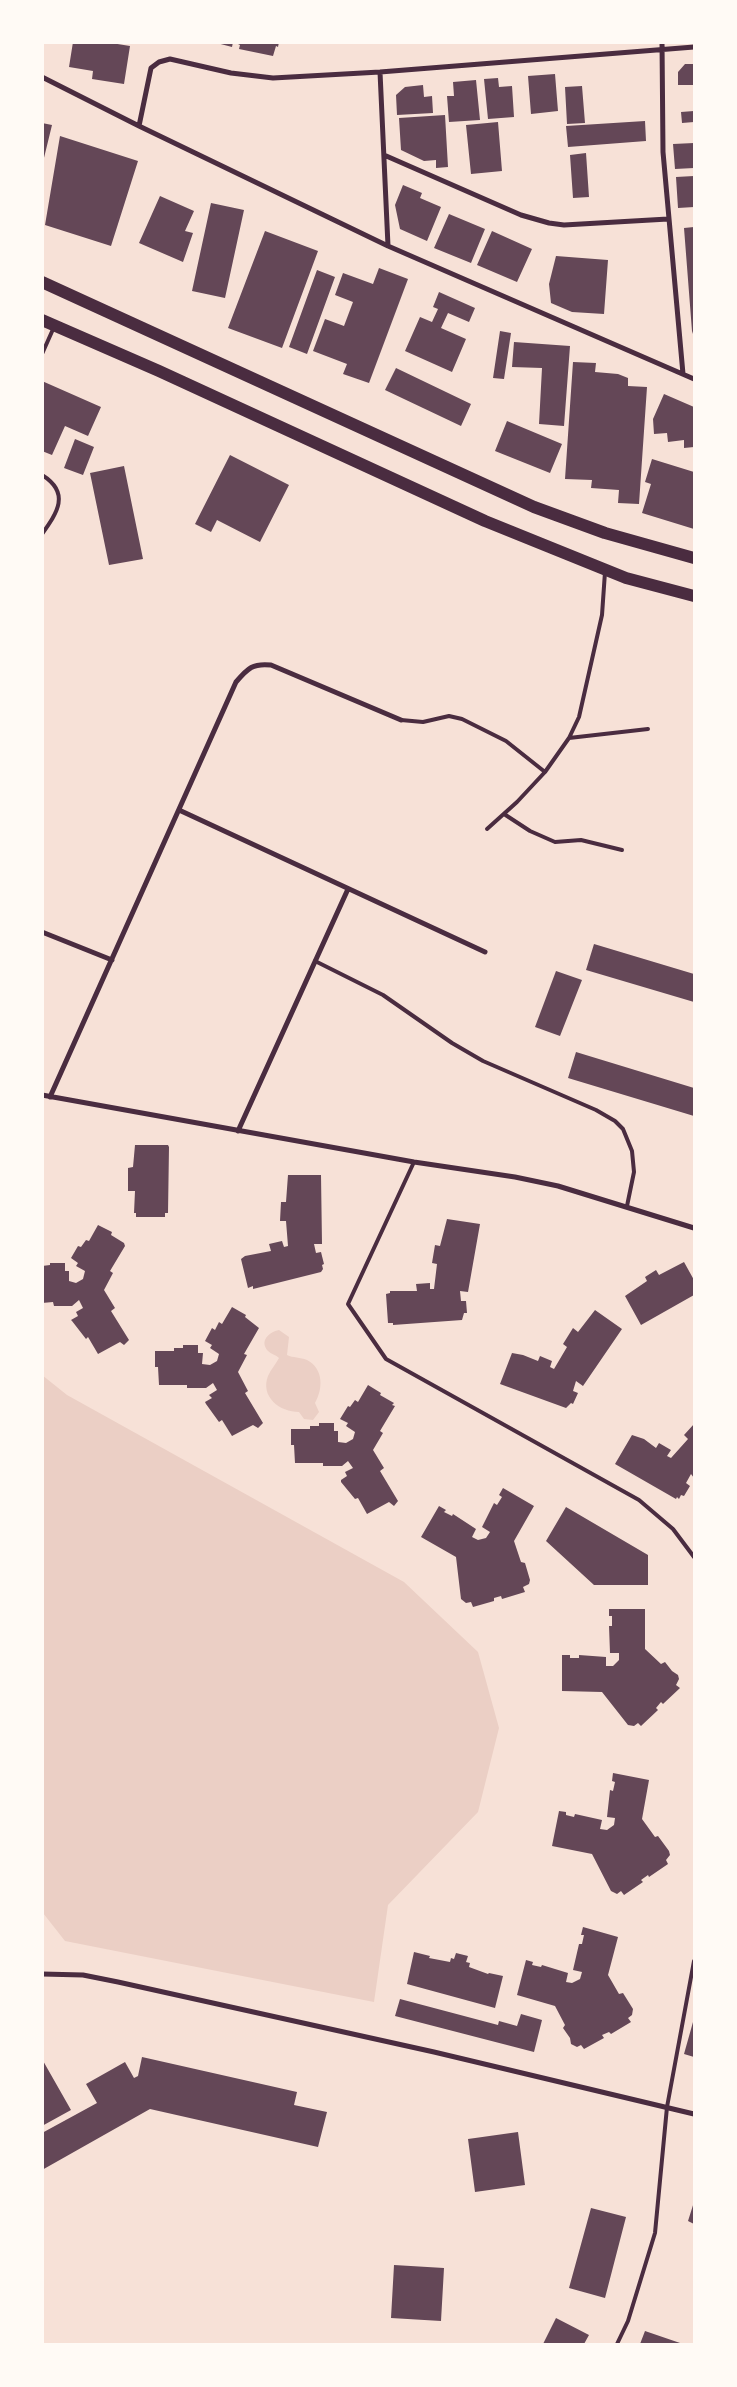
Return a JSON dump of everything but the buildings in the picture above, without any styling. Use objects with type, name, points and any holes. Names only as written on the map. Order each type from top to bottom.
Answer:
[{"type":"main road","points":[[42,282],[534,507],[605,533],[694,558]]},
{"type":"main road","points":[[49,322],[486,522],[606,570],[694,596]]},
{"type":"street","points":[[662,42],[661,107],[668,219],[683,374]]},
{"type":"street","points":[[138,126],[151,68],[159,62],[170,59],[260,78],[380,72],[694,47]]},
{"type":"street","points":[[380,72],[388,246]]},
{"type":"street","points":[[42,78],[388,246],[694,379]]},
{"type":"street","points":[[384,155],[521,215],[549,223],[564,225],[668,219]]},
{"type":"street","points":[[50,1097],[236,682],[247,670],[259,664],[271,665],[401,720]]},
{"type":"street","points":[[179,810],[485,952]]},
{"type":"street","points":[[238,1131],[348,889]]},
{"type":"street","points":[[42,932],[112,960]]},
{"type":"street","points":[[42,1095],[414,1162],[523,1178],[627,1206],[694,1228]]},
{"type":"street","points":[[42,1974],[83,1975],[118,1982],[694,2114]]},
{"type":"lane","points":[[42,354],[49,322]]},
{"type":"lane","points":[[42,475],[55,484],[59,495],[59,506],[42,534]]},
{"type":"lane","points":[[487,829],[545,772],[569,738],[579,717],[602,615],[606,570]]},
{"type":"lane","points":[[401,720],[423,722],[450,716],[462,718],[506,741],[545,772]]},
{"type":"lane","points":[[569,738],[648,729]]},
{"type":"lane","points":[[504,814],[530,831],[555,842],[581,840],[622,850]]},
{"type":"lane","points":[[315,961],[383,995],[452,1043],[483,1061],[596,1110],[615,1121],[623,1129],[632,1151],[634,1172],[627,1206]]},
{"type":"lane","points":[[414,1162],[348,1304],[386,1359],[639,1500],[673,1529],[694,1557]]},
{"type":"lane","points":[[617,2344],[628,2321],[655,2233],[667,2107],[694,1961]]},
{"type":"shaded area","points":[[279,1330],[289,1337],[287,1355],[307,1360],[313,1364],[319,1374],[320,1392],[315,1403],[319,1412],[313,1420],[304,1419],[299,1412],[279,1406],[269,1397],[266,1384],[268,1376],[279,1358],[268,1351],[265,1347],[265,1340],[269,1335]]},
{"type":"shaded area","points":[[42,1375],[67,1395],[404,1582],[478,1652],[499,1728],[478,1812],[388,1905],[374,2002],[65,1941],[43,1913]]}]
